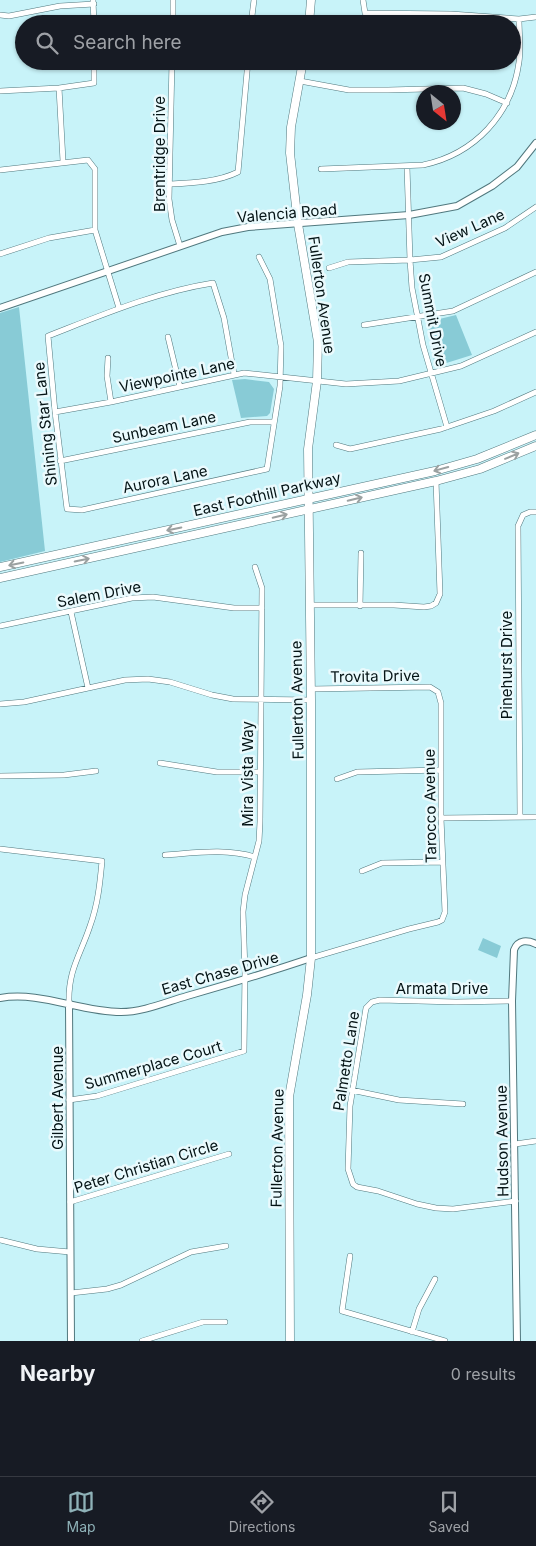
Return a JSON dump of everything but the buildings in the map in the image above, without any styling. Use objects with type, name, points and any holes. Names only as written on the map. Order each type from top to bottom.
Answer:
[{"type":"main road","points":[[310,15],[311,0]]},
{"type":"main road","name":"Fullerton Avenue","points":[[290,1341],[289,1097],[307,995],[311,958],[311,690],[307,500],[308,449],[317,381],[318,342],[298,224],[290,153],[291,126],[302,70]]},
{"type":"main road","name":"East Foothill Parkway","points":[[0,567],[435,471],[477,459],[536,435]]},
{"type":"main road","name":"East Foothill Parkway","points":[[0,578],[436,481],[480,468],[536,446]]},
{"type":"street","points":[[173,0],[173,15]]},
{"type":"street","points":[[253,15],[254,0]]},
{"type":"street","points":[[363,0],[365,13],[465,15]]},
{"type":"street","points":[[0,15],[9,16],[60,6],[94,2],[94,15]]},
{"type":"street","points":[[521,19],[536,16]]},
{"type":"street","points":[[0,91],[59,88],[94,83],[94,70]]},
{"type":"street","name":"Brentridge Drive","points":[[172,70],[169,199],[172,220],[180,246]]},
{"type":"street","points":[[170,184],[194,183],[238,172],[247,70]]},
{"type":"street","points":[[321,169],[407,167],[439,162],[465,149],[487,131],[507,103],[518,70]]},
{"type":"street","points":[[300,81],[348,90],[462,88],[486,94],[507,103]]},
{"type":"street","points":[[59,88],[63,162]]},
{"type":"street","name":"Valencia Road","points":[[0,308],[222,232],[248,227],[410,215],[457,206],[492,186],[517,167],[536,143]]},
{"type":"street","points":[[0,170],[88,160],[95,169],[94,230],[119,308],[188,287],[213,283],[224,318],[234,374]]},
{"type":"street","name":"Summit Drive","points":[[407,167],[410,260],[417,317],[447,427]]},
{"type":"street","name":"View Lane","points":[[329,268],[348,262],[441,257],[505,228],[536,206]]},
{"type":"street","points":[[0,254],[49,238],[94,230]]},
{"type":"street","points":[[259,257],[270,279],[282,346],[281,378],[274,422]]},
{"type":"street","points":[[364,325],[453,311],[536,272]]},
{"type":"street","name":"Shining Star Lane","points":[[67,508],[60,461],[48,336],[119,308]]},
{"type":"street","name":"Viewpointe Lane","points":[[55,412],[112,402],[244,373],[346,384],[399,381],[461,366],[536,332]]},
{"type":"street","points":[[168,336],[180,387]]},
{"type":"street","points":[[108,358],[107,376],[112,402]]},
{"type":"street","points":[[336,445],[350,449],[447,427],[494,411],[536,392]]},
{"type":"street","name":"Sunbeam Lane","points":[[60,461],[250,422],[274,422]]},
{"type":"street","name":"Aurora Lane","points":[[67,508],[82,510],[267,469],[274,422]]},
{"type":"street","points":[[309,605],[424,607],[431,606],[439,599],[436,481]]},
{"type":"street","name":"Pinehurst Drive","points":[[520,817],[518,526],[523,515],[536,512]]},
{"type":"street","points":[[360,553],[360,606]]},
{"type":"street","name":"Mira Vista Way","points":[[244,1051],[245,980],[243,912],[245,895],[259,841],[262,588],[255,567]]},
{"type":"street","name":"Salem Drive","points":[[0,626],[132,598],[152,597],[234,608],[262,608]]},
{"type":"street","points":[[72,612],[88,688]]},
{"type":"street","points":[[0,704],[24,702],[124,680],[148,679],[170,682],[212,695],[233,699],[311,700]]},
{"type":"street","name":"Trovita Drive","points":[[311,690],[430,687],[438,692]]},
{"type":"street","name":"Tarocco Avenue","points":[[438,692],[441,703],[441,818],[445,912],[442,920]]},
{"type":"street","points":[[160,763],[217,772],[260,772]]},
{"type":"street","points":[[337,779],[357,772],[441,770]]},
{"type":"street","points":[[0,776],[64,775],[96,771]]},
{"type":"street","points":[[441,818],[536,817]]},
{"type":"street","name":"Gilbert Avenue","points":[[0,849],[102,861],[98,898],[90,926],[75,961],[69,986],[71,1341]]},
{"type":"street","points":[[165,855],[216,851],[240,852],[255,857]]},
{"type":"street","points":[[362,870],[382,863],[442,862]]},
{"type":"street","name":"East Chase Drive","points":[[0,998],[32,996],[108,1011],[126,1012],[245,980],[311,958],[442,920]]},
{"type":"street","name":"Hudson Avenue","points":[[517,1341],[512,1001],[514,950],[518,943],[529,941],[536,944]]},
{"type":"street","name":"Armata Drive","points":[[372,1002],[380,1000],[512,1001]]},
{"type":"street","name":"Palmetto Lane","points":[[372,1002],[366,1008],[351,1090],[348,1169],[353,1184],[357,1187],[378,1191],[417,1204],[436,1208],[516,1201]]},
{"type":"street","name":"Summerplace Court","points":[[69,1100],[97,1096],[244,1051]]},
{"type":"street","points":[[351,1090],[399,1100],[463,1104]]},
{"type":"street","points":[[515,1144],[536,1140]]},
{"type":"street","name":"Peter Christian Circle","points":[[70,1202],[229,1154]]},
{"type":"street","points":[[0,1240],[37,1249],[70,1252]]},
{"type":"street","points":[[71,1293],[107,1289],[121,1285],[191,1252],[226,1246]]},
{"type":"street","points":[[350,1256],[342,1311],[444,1341]]},
{"type":"street","points":[[412,1332],[419,1308],[435,1279]]},
{"type":"street","points":[[142,1341],[203,1322],[224,1322]]},
{"type":"shaded area","points":[[19,307],[45,551],[0,562],[0,313]]},
{"type":"shaded area","points":[[456,315],[472,355],[440,365],[434,361],[428,325],[431,321]]},
{"type":"shaded area","points":[[245,379],[269,382],[274,389],[270,413],[267,416],[241,418],[232,380]]},
{"type":"shaded area","points":[[483,938],[501,946],[497,958],[478,950]]}]
